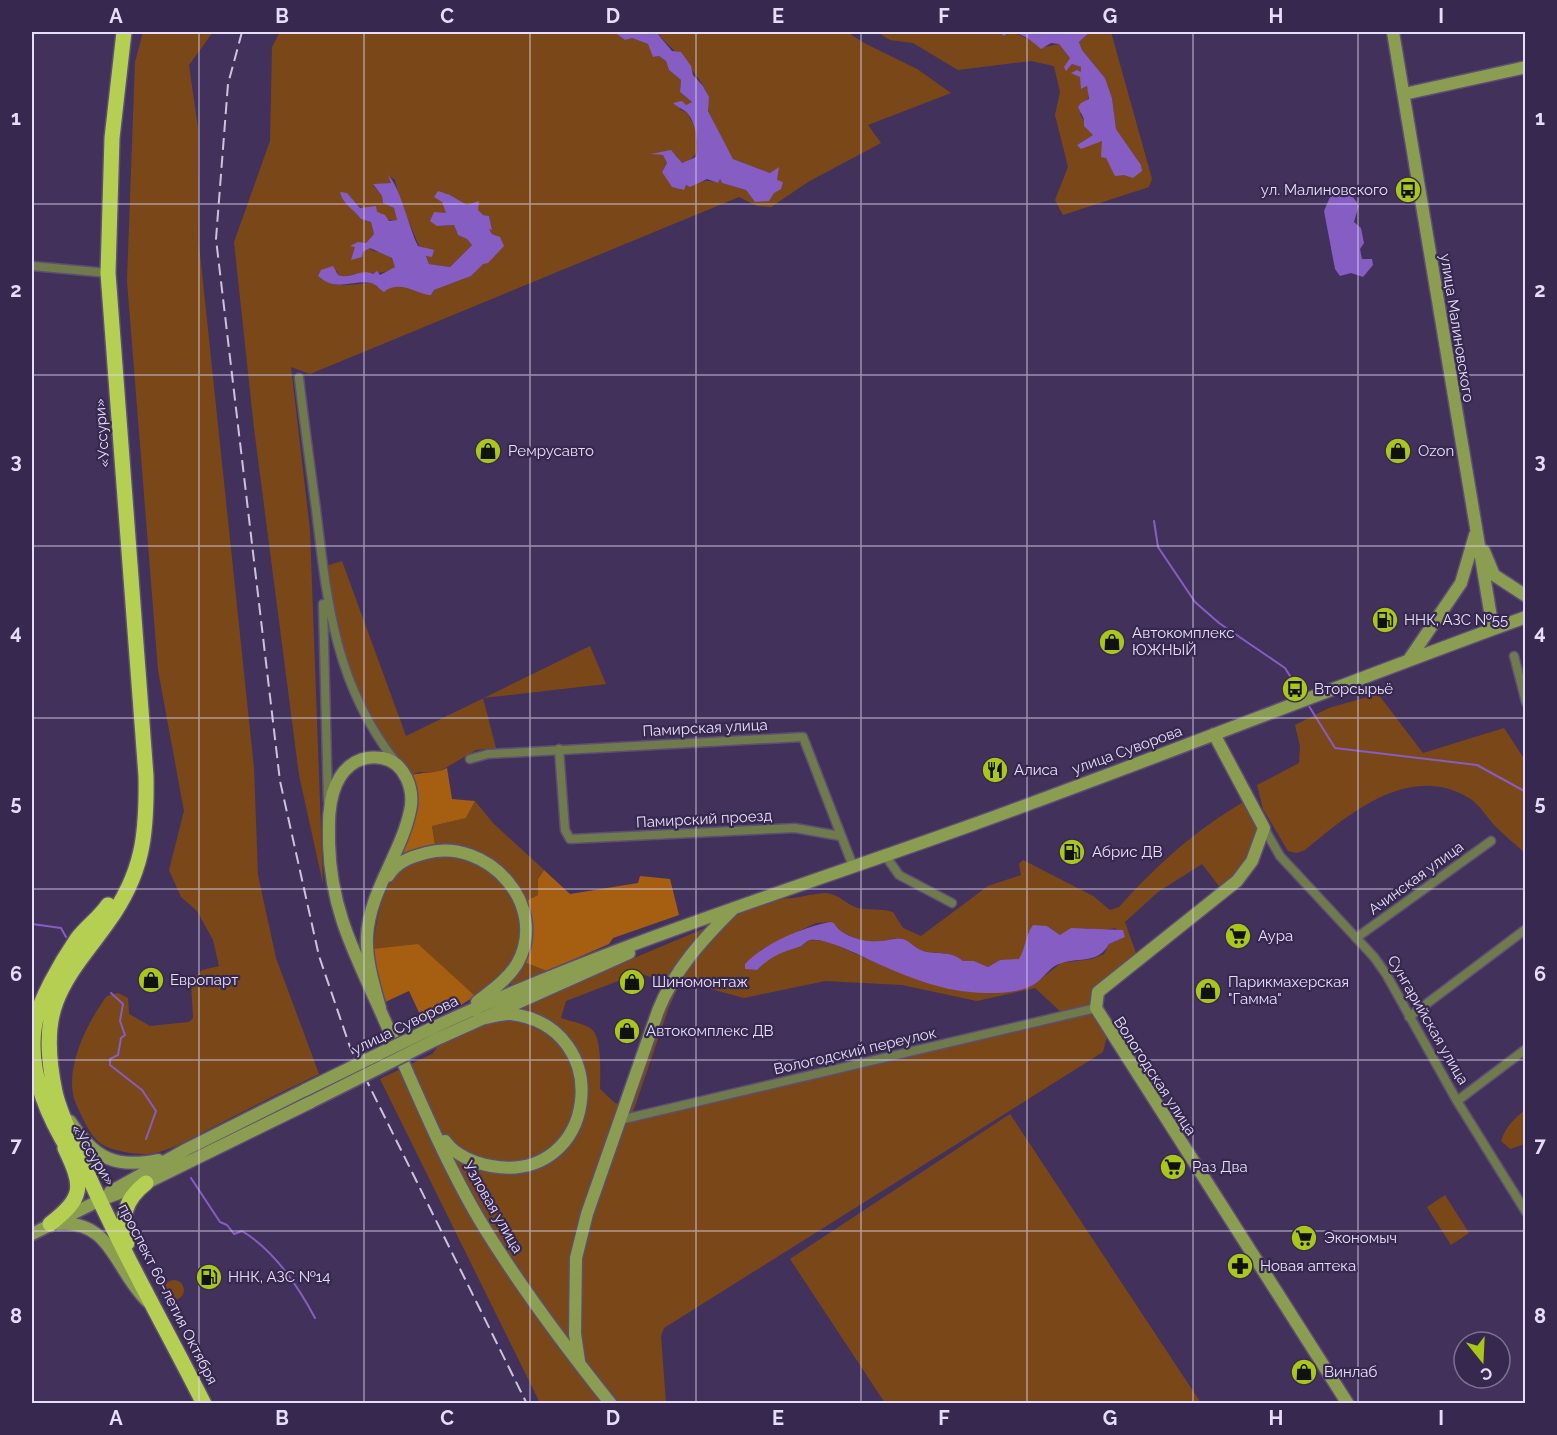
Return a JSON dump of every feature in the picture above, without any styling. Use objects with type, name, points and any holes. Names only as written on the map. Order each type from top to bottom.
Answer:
[{"type":"highway","name":"«Уссури»","points":[[100,1200],[56,1093],[48,1032],[55,1002],[68,977],[124,898],[141,861],[145,831],[146,776],[108,273],[112,138],[124,32]]},
{"type":"highway","name":"«Уссури»","points":[[100,1200],[57,1132],[43,1098],[35,1065],[34,1029],[42,1003],[78,939],[99,918],[128,875],[145,831]]},
{"type":"highway","points":[[50,1224],[74,1203],[79,1180],[57,1132]]},
{"type":"highway","points":[[132,1263],[124,1231],[126,1202],[133,1193],[146,1184]]},
{"type":"highway","name":"проспект 60-летия Октября","points":[[100,1200],[204,1404]]},
{"type":"street","name":"улица Малиновского","points":[[1393,32],[1493,629]]},
{"type":"street","points":[[1404,94],[1526,67]]},
{"type":"street","points":[[32,266],[108,273]]},
{"type":"street","points":[[298,378],[321,564],[331,625],[352,691],[382,745],[399,766],[410,787],[411,810],[381,887],[367,937],[371,974],[380,1008]]},
{"type":"street","points":[[1476,531],[1494,574],[1526,596]]},
{"type":"street","points":[[1408,661],[1461,583],[1476,531]]},
{"type":"street","points":[[321,564],[331,883],[339,916],[380,1008]]},
{"type":"street","name":"улица Суворова","points":[[32,1234],[100,1200],[146,1184],[308,1096],[587,960],[737,905],[885,855],[1526,617]]},
{"type":"street","points":[[1514,656],[1526,702]]},
{"type":"street","name":"Сунгарийская улица","points":[[1214,734],[1280,856],[1386,974],[1457,1101],[1522,1198],[1526,1212]]},
{"type":"street","name":"Памирская улица","points":[[470,759],[488,754],[559,749],[803,737],[853,866]]},
{"type":"street","name":"Памирский проезд","points":[[559,749],[565,830],[570,839],[795,828],[840,836]]},
{"type":"street","points":[[328,808],[337,780],[346,767],[356,761],[371,757],[385,759],[399,766]]},
{"type":"street","name":"Вологодская улица","points":[[1264,828],[1252,861],[1236,881],[1098,992],[1096,1008],[1348,1404]]},
{"type":"street","name":"Ачинская улица","points":[[1356,938],[1491,840]]},
{"type":"street","points":[[381,887],[393,869],[410,856],[435,850],[460,850],[479,856],[493,865],[516,894],[526,932],[522,952],[502,983],[433,1034]]},
{"type":"street","points":[[885,855],[899,875],[952,903]]},
{"type":"street","points":[[580,1365],[575,1334],[576,1258],[587,1214],[660,1007],[672,981],[696,945],[737,905]]},
{"type":"street","name":"улица Суворова","points":[[433,1034],[479,1019],[737,905]]},
{"type":"street","points":[[1409,1017],[1526,929]]},
{"type":"street","name":"Узловая улица","points":[[380,1008],[426,1114],[478,1218],[523,1287],[611,1404]]},
{"type":"street","name":"Вологодский переулок","points":[[620,1120],[1096,1008]]},
{"type":"street","points":[[459,1180],[459,1169],[463,1164],[508,1169],[533,1164],[556,1150],[573,1129],[582,1107],[583,1088],[578,1065],[566,1046],[550,1029],[527,1018],[508,1014],[479,1019]]},
{"type":"street","points":[[1457,1101],[1526,1049]]},
{"type":"street","name":"улица Суворова","points":[[100,1200],[123,1183],[187,1149],[308,1096]]},
{"type":"street","points":[[60,1105],[88,1146],[102,1157],[119,1163],[157,1161],[187,1149]]},
{"type":"street","points":[[426,1114],[451,1149],[479,1164]]},
{"type":"street","points":[[50,1224],[68,1223],[86,1226],[99,1234],[137,1292],[157,1310]]},
{"type":"shaded area","points":[[143,32],[213,32],[189,65],[198,128],[199,244],[254,768],[258,875],[276,958],[319,1074],[177,1145],[155,1153],[143,1154],[123,1152],[100,1143],[82,1117],[73,1093],[72,1079],[78,1049],[84,1034],[107,996],[118,993],[128,998],[129,1014],[150,1026],[189,1022],[193,1018],[191,982],[202,970],[219,966],[213,940],[197,911],[181,897],[169,870],[184,811],[158,670],[127,281],[135,62]]},
{"type":"shaded area","points":[[280,32],[614,32],[625,40],[632,38],[648,44],[652,49],[653,57],[659,56],[666,61],[669,70],[681,80],[680,92],[692,102],[679,109],[689,114],[695,126],[698,144],[695,154],[681,163],[676,155],[663,154],[667,163],[662,172],[681,190],[698,182],[718,183],[719,178],[722,183],[746,190],[755,202],[769,200],[779,168],[770,173],[733,159],[709,113],[704,87],[688,65],[656,32],[847,32],[917,69],[951,93],[868,125],[881,143],[808,182],[771,207],[757,206],[739,197],[310,374],[291,367],[310,530],[323,884],[299,775],[254,428],[234,242],[270,141],[272,47]],"holes":[[[389,176],[395,180],[399,198],[419,246],[424,247],[429,264],[450,267],[472,245],[467,239],[458,235],[454,225],[437,226],[447,213],[442,202],[450,195],[483,215],[489,216],[492,230],[488,227],[492,234],[496,235],[488,263],[483,263],[471,276],[434,290],[431,295],[414,287],[377,287],[374,283],[338,285],[324,281],[318,276],[337,271],[338,275],[344,277],[383,272],[396,267],[388,255],[370,248],[363,252],[355,252],[355,246],[365,244],[374,234],[371,222],[361,219],[355,211],[355,202],[374,215],[397,220],[394,208],[383,203],[382,196],[373,185],[391,183]]]},
{"type":"shaded area","points":[[614,32],[656,32],[672,51],[681,52],[691,66],[693,75],[709,97],[708,111],[733,159],[770,173],[779,167],[777,180],[783,182],[781,189],[774,193],[769,201],[755,202],[746,190],[722,183],[720,179],[718,183],[707,179],[690,187],[686,185],[684,190],[672,187],[662,172],[667,163],[663,155],[651,154],[671,150],[682,163],[696,157],[697,140],[694,125],[688,114],[673,103],[682,101],[686,105],[692,102],[680,92],[681,80],[669,70],[666,61],[659,56],[653,57],[648,44],[632,38],[625,40]]},
{"type":"shaded area","points":[[877,32],[1001,32],[1003,35],[1015,33],[1045,47],[1059,44],[1070,58],[1065,67],[1066,70],[1072,64],[1081,67],[1082,89],[1087,86],[1088,90],[1087,101],[1080,114],[1093,135],[1077,145],[1102,141],[1106,158],[1115,172],[1141,165],[1116,129],[1112,98],[1105,78],[1082,50],[1079,42],[1090,32],[1111,32],[1152,179],[1149,187],[1063,215],[1055,200],[1068,167],[1055,115],[1060,92],[1054,66],[1031,61],[958,70],[913,43],[890,40]]},
{"type":"shaded area","points":[[1001,32],[1090,32],[1079,42],[1082,50],[1105,78],[1112,98],[1116,129],[1141,165],[1142,171],[1133,178],[1124,175],[1115,176],[1106,158],[1101,157],[1102,141],[1081,149],[1077,145],[1093,135],[1084,126],[1084,119],[1078,107],[1089,99],[1087,86],[1081,89],[1080,77],[1071,73],[1077,70],[1081,72],[1081,67],[1072,64],[1066,71],[1064,67],[1070,58],[1059,44],[1051,43],[1041,49],[1024,36],[1014,33],[1003,36]]},
{"type":"shaded area","points":[[388,175],[396,188],[418,246],[434,250],[432,257],[426,256],[429,264],[450,267],[472,245],[467,239],[458,235],[454,225],[437,226],[430,221],[434,212],[446,213],[442,202],[434,197],[438,191],[467,205],[479,201],[478,210],[483,215],[489,216],[492,230],[489,229],[492,234],[500,237],[504,246],[488,263],[483,264],[471,276],[434,290],[431,295],[403,287],[390,288],[384,292],[371,283],[338,285],[325,281],[318,276],[321,270],[333,266],[338,275],[342,276],[364,272],[373,274],[377,271],[380,275],[395,267],[392,258],[370,248],[363,252],[362,257],[351,260],[355,247],[350,246],[358,242],[366,243],[374,234],[371,222],[361,219],[346,204],[340,192],[347,193],[360,208],[376,206],[377,212],[385,215],[389,221],[397,220],[394,208],[383,203],[382,196],[373,184],[391,183]]},
{"type":"shaded area","points":[[1341,192],[1352,196],[1359,205],[1354,222],[1361,228],[1364,243],[1360,249],[1362,259],[1372,259],[1373,265],[1363,277],[1351,273],[1340,276],[1335,269],[1324,211],[1330,197]]},
{"type":"shaded area","points":[[342,561],[406,736],[483,698],[496,748],[476,750],[437,773],[419,772],[409,776],[364,707],[338,639],[326,566]]},
{"type":"shaded area","points":[[590,646],[606,684],[484,698]]},
{"type":"shaded area","points":[[1378,694],[1423,753],[1504,728],[1525,760],[1525,853],[1469,798],[1447,788],[1424,786],[1402,789],[1381,797],[1360,808],[1305,850],[1297,853],[1288,851],[1263,809],[1257,785],[1299,763],[1300,746],[1295,725],[1329,708]]},
{"type":"shaded area","points":[[447,768],[452,799],[475,801],[466,818],[432,826],[435,845],[408,853],[400,858],[409,776]]},
{"type":"shaded area","points":[[475,801],[493,823],[544,870],[538,879],[538,895],[524,902],[499,866],[478,851],[466,847],[435,845],[432,826],[466,818]]},
{"type":"shaded area","points":[[1245,801],[1258,827],[1244,861],[1234,875],[1219,886],[1202,864],[1158,892],[1125,922],[1137,956],[1095,989],[1089,1005],[1107,1036],[1103,1052],[664,1328],[661,1336],[666,1403],[540,1403],[380,1079],[432,1054],[440,1044],[478,1025],[500,1020],[524,1009],[524,1004],[777,898],[829,893],[859,908],[893,912],[903,928],[921,936],[988,886],[1021,875],[1019,864],[1023,860],[1093,896],[1110,910],[1119,907],[1178,849]],"holes":[[[830,922],[839,930],[863,940],[876,942],[900,938],[923,951],[949,954],[963,961],[974,961],[988,967],[1000,960],[1019,960],[1027,947],[1028,932],[1047,926],[1060,935],[1086,928],[1099,931],[1115,928],[1125,937],[1109,944],[1104,954],[1092,959],[1061,963],[1033,985],[969,992],[883,966],[827,941],[810,940],[800,947],[778,952],[767,958],[757,970],[748,969],[762,949],[816,923]],[[639,973],[671,984],[625,1106],[615,1103],[600,1089],[600,1056],[597,1039],[590,1028],[561,1018],[566,1001]],[[681,981],[744,998],[825,981],[902,985],[977,1001],[1035,988],[1061,1012],[633,1112],[669,1007]]]},
{"type":"shaded area","points":[[454,855],[486,870],[499,882],[510,895],[518,911],[521,927],[519,944],[512,961],[500,976],[475,996],[454,979],[373,949],[382,900],[393,878],[416,860]]},
{"type":"shaded area","points":[[544,870],[570,894],[638,883],[640,876],[670,879],[679,915],[613,938],[609,944],[547,971],[524,962],[532,930],[524,902],[538,895],[538,879]]},
{"type":"shaded area","points":[[830,922],[842,932],[861,940],[903,939],[923,951],[948,954],[963,961],[974,961],[988,967],[1000,960],[1019,959],[1033,925],[1047,926],[1060,935],[1071,928],[1123,930],[1125,937],[1109,944],[1100,955],[1057,965],[1033,985],[1002,993],[959,991],[937,986],[836,945],[817,940],[809,941],[776,956],[757,970],[745,969],[745,964],[773,943],[796,932]]},
{"type":"shaded area","points":[[418,944],[475,996],[461,1005],[422,1019],[409,991],[383,1003],[372,962],[373,949]]},
{"type":"shaded area","points":[[524,962],[547,971],[513,986],[509,983]]},
{"type":"shaded area","points":[[1525,1110],[1525,1144],[1510,1149],[1501,1141],[1511,1123]]},
{"type":"shaded area","points":[[1010,1114],[1201,1403],[885,1403],[790,1259]]},
{"type":"shaded area","points":[[1445,1195],[1469,1233],[1451,1245],[1427,1207]]},
{"type":"shaded area","points":[[174,1280],[181,1283],[184,1290],[181,1297],[174,1300],[167,1297],[164,1290],[167,1283]]},
{"type":"waterway","points":[[1154,521],[1158,547],[1195,602],[1219,623],[1285,668],[1302,695]]},
{"type":"waterway","points":[[1307,703],[1335,748],[1477,765],[1526,792]]},
{"type":"waterway","points":[[32,924],[61,928],[66,937]]},
{"type":"waterway","points":[[111,993],[123,1004],[120,1021],[125,1035],[121,1038],[118,1055],[110,1059],[110,1065],[142,1090],[156,1111],[146,1139]]},
{"type":"waterway","points":[[191,1178],[220,1222],[227,1225],[234,1234],[242,1231],[275,1258],[293,1281],[315,1318]]},
{"type":"railway","points":[[242,32],[228,84],[216,239],[280,781],[319,956],[350,1047],[527,1404]]},
{"type":"place","name":"ул. Малиновского","points":[[1408,190]]},
{"type":"place","name":"Ремрусавто","points":[[488,451]]},
{"type":"place","name":"Ozon","points":[[1398,451]]},
{"type":"place","name":"ННК, АЗС №55","points":[[1385,620]]},
{"type":"place","name":"Автокомплекс ЮЖНЫЙ","points":[[1112,642]]},
{"type":"place","name":"Вторсырьё","points":[[1295,689]]},
{"type":"place","name":"Алиса","points":[[995,770]]},
{"type":"place","name":"Абрис ДВ","points":[[1072,852]]},
{"type":"place","name":"Аура","points":[[1238,936]]},
{"type":"place","name":"Европарт","points":[[151,980]]},
{"type":"place","name":"Шиномонтаж","points":[[632,982]]},
{"type":"place","name":"Парикмахерская \"Гамма\"","points":[[1208,991]]},
{"type":"place","name":"Автокомплекс ДВ","points":[[627,1031]]},
{"type":"place","name":"Раз Два","points":[[1173,1167]]},
{"type":"place","name":"Экономыч","points":[[1304,1238]]},
{"type":"place","name":"Новая аптека","points":[[1240,1266]]},
{"type":"place","name":"ННК, АЗС №14","points":[[209,1277]]},
{"type":"place","name":"Винлаб","points":[[1304,1372]]}]
